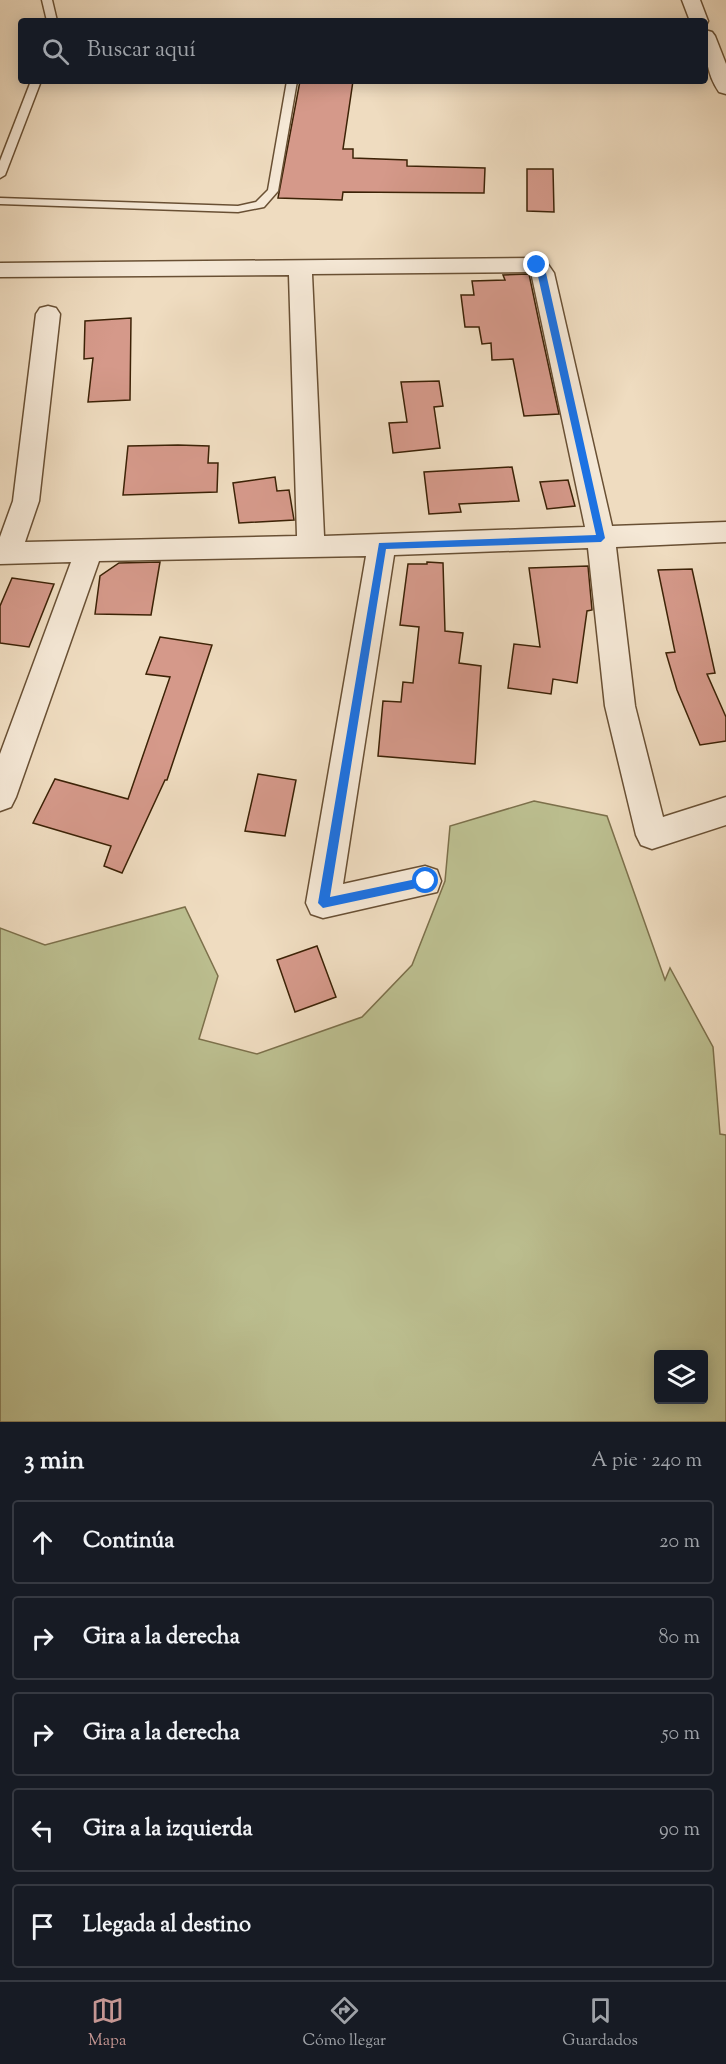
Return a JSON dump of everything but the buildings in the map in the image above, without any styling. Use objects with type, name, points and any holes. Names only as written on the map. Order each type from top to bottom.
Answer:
[{"type":"street","points":[[691,0],[698,18]]},
{"type":"street","points":[[708,43],[726,88]]},
{"type":"street","points":[[0,270],[537,265],[543,273],[601,538],[620,706],[652,835],[726,811]]},
{"type":"street","points":[[300,267],[311,547]]},
{"type":"street","points":[[48,314],[26,501],[4,553],[382,545],[726,532]]},
{"type":"street","points":[[382,545],[323,903],[426,881]]},
{"type":"street","points":[[0,796],[89,550]]},
{"type":"lane","points":[[47,0],[51,18]]},
{"type":"lane","points":[[0,175],[35,84]]},
{"type":"lane","points":[[0,201],[238,209],[260,205],[273,191],[291,84]]},
{"type":"green space","points":[[534,801],[607,816],[665,980],[670,968],[713,1047],[720,1134],[726,1135],[726,1422],[0,1422],[0,928],[45,945],[185,907],[218,976],[199,1039],[257,1054],[362,1017],[412,965],[445,881],[450,826]]},
{"type":"route","points":[[426,881],[323,903],[355,725],[382,545],[601,538],[543,273],[537,265]]}]
